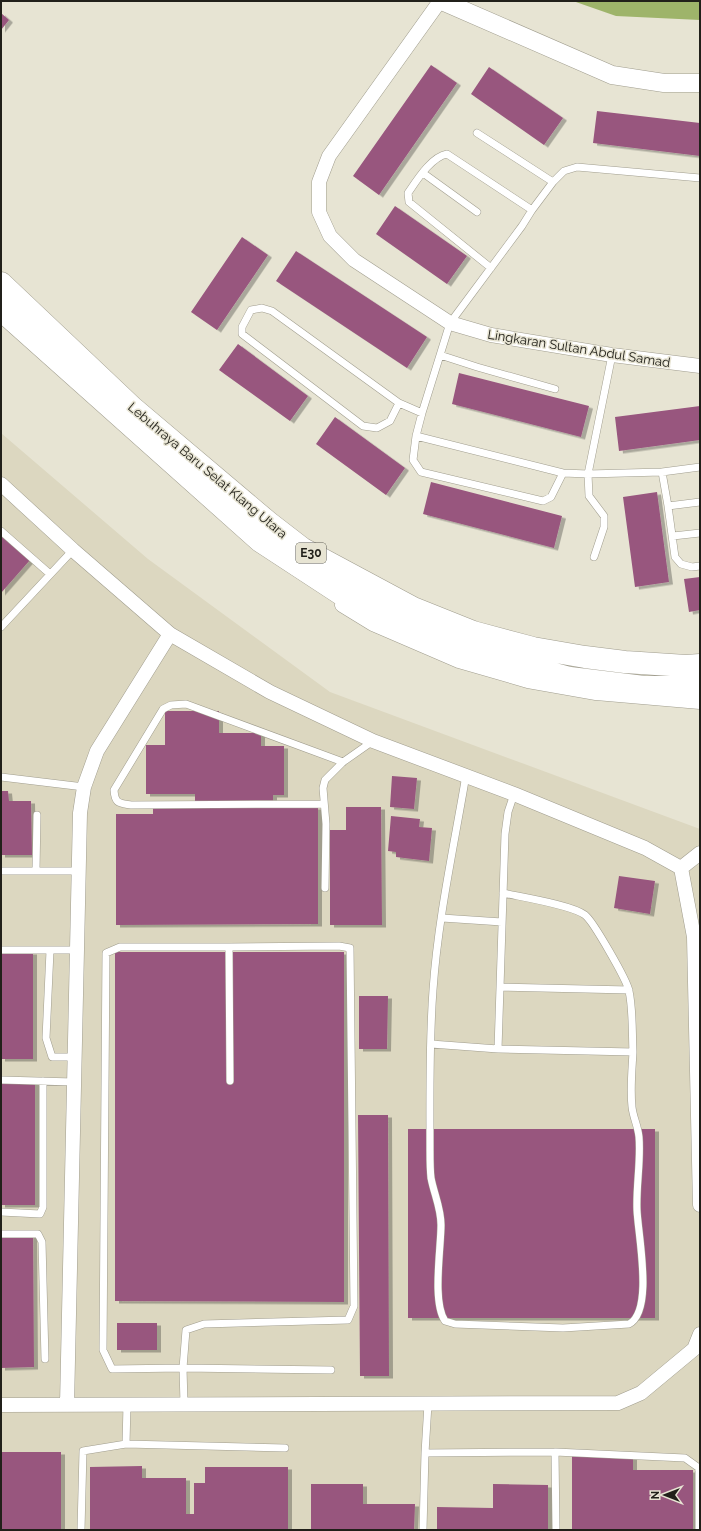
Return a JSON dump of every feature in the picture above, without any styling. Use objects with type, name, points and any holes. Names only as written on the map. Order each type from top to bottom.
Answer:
[{"type":"highway","name":"Lebuhraya Baru Selat Klang Utara","points":[[1,283],[133,408],[268,522],[303,549],[413,608],[473,632],[533,648],[585,657],[625,662],[686,666],[700,665]]},
{"type":"highway","name":"Lebuhraya Baru Selat Klang Utara","points":[[1,310],[260,541],[340,594],[411,629],[466,650],[570,678],[644,686],[700,687]]},
{"type":"street","points":[[441,1],[612,75],[664,83],[700,83]]},
{"type":"street","name":"Lingkaran Sultan Abdul Samad","points":[[441,1],[330,156],[319,182],[320,212],[330,236],[354,260],[450,323],[491,335],[612,355],[700,366]]},
{"type":"street","points":[[1,484],[73,550],[170,634],[270,692],[373,741],[466,775],[645,848],[681,868]]},
{"type":"street","points":[[260,541],[286,565],[321,592],[373,624],[459,661],[528,681],[596,693],[700,702]]},
{"type":"street","points":[[67,1405],[80,813],[84,787],[97,751],[170,634]]},
{"type":"street","points":[[681,868],[700,853]]},
{"type":"street","points":[[681,868],[694,937],[698,1012],[700,1205]]},
{"type":"street","points":[[1,1405],[618,1403],[641,1393],[694,1349],[700,1334]]},
{"type":"lane","points":[[477,133],[553,182]]},
{"type":"lane","points":[[491,268],[409,202],[408,192],[422,173],[440,155],[447,154],[532,210]]},
{"type":"lane","points":[[563,472],[551,497],[543,501],[421,472],[413,460],[416,436],[450,323],[522,226],[532,210],[564,170],[577,167],[700,178]]},
{"type":"lane","points":[[422,173],[477,212]]},
{"type":"lane","points":[[399,403],[390,421],[376,428],[363,426],[242,334],[242,327],[251,310],[262,308],[272,311],[399,403],[422,413]]},
{"type":"lane","points":[[440,355],[555,389]]},
{"type":"lane","points":[[594,557],[604,527],[604,516],[589,496],[588,474],[612,355]]},
{"type":"lane","points":[[416,436],[563,472],[588,474],[662,472],[700,468]]},
{"type":"lane","points":[[662,472],[675,557],[681,564],[692,567],[700,566]]},
{"type":"lane","points":[[668,506],[700,502]]},
{"type":"lane","points":[[1,531],[50,574]]},
{"type":"lane","points":[[673,536],[700,533]]},
{"type":"lane","points":[[1,627],[73,550]]},
{"type":"lane","points":[[324,804],[130,805],[118,802],[114,798],[114,790],[163,709],[171,705],[186,704],[343,762]]},
{"type":"lane","points":[[325,888],[326,824],[323,788],[325,780],[343,762],[373,741]]},
{"type":"lane","points":[[466,775],[442,918],[432,991],[430,1153],[431,1177],[440,1211],[441,1224],[438,1296],[440,1311],[445,1320],[450,1323],[477,1326],[563,1328],[619,1326],[629,1324],[634,1322],[638,1317],[642,1293],[643,1271],[637,1211],[639,1139],[638,1126],[632,1107],[633,1052],[629,990],[596,928],[585,915],[573,909],[503,893]]},
{"type":"lane","points":[[1,777],[84,787]]},
{"type":"lane","points":[[498,1049],[505,834],[508,812],[514,794]]},
{"type":"lane","points":[[36,870],[37,815]]},
{"type":"lane","points":[[1,871],[79,870]]},
{"type":"lane","points":[[442,918],[502,922]]},
{"type":"lane","points":[[184,1404],[183,1368],[186,1330],[204,1324],[348,1320],[354,1306],[350,948],[339,946],[120,947],[106,953],[103,1350],[112,1369],[183,1368],[331,1370]]},
{"type":"lane","points":[[229,947],[230,1081]]},
{"type":"lane","points":[[1,950],[77,950]]},
{"type":"lane","points":[[50,951],[46,1038],[52,1057],[75,1057]]},
{"type":"lane","points":[[500,987],[629,990]]},
{"type":"lane","points":[[431,1044],[498,1049],[633,1052]]},
{"type":"lane","points":[[1,1080],[74,1082]]},
{"type":"lane","points":[[1,1212],[40,1214],[43,1207],[43,1081]]},
{"type":"lane","points":[[1,1234],[38,1234],[42,1242],[45,1358]]},
{"type":"lane","points":[[423,1530],[428,1404]]},
{"type":"lane","points":[[126,1444],[127,1405]]},
{"type":"lane","points":[[81,1530],[83,1451],[126,1444],[285,1448]]},
{"type":"lane","points":[[425,1453],[555,1452],[686,1458],[699,1468],[699,1530]]},
{"type":"lane","points":[[555,1452],[556,1530]]},
{"type":"shaded area","points":[[1,433],[148,559],[330,692],[700,829],[700,1530],[1,1530]]},
{"type":"green space","points":[[573,1],[700,1],[700,20],[616,16]]},
{"type":"building","points":[[1,13],[9,20],[1,30]]},
{"type":"building","points":[[431,65],[457,83],[379,195],[353,176]]},
{"type":"building","points":[[489,67],[563,118],[544,145],[471,94]]},
{"type":"building","points":[[597,111],[700,123],[700,156],[593,143]]},
{"type":"building","points":[[395,206],[467,256],[447,284],[376,234]]},
{"type":"building","points":[[242,237],[268,255],[217,330],[191,312]]},
{"type":"building","points":[[296,251],[427,337],[407,368],[276,281]]},
{"type":"building","points":[[238,344],[308,396],[290,421],[219,370]]},
{"type":"building","points":[[459,373],[589,406],[581,437],[452,404]]},
{"type":"building","points":[[700,406],[700,440],[619,451],[615,417]]},
{"type":"building","points":[[335,417],[405,468],[386,495],[316,444]]},
{"type":"building","points":[[431,482],[562,516],[554,548],[423,514]]},
{"type":"building","points":[[657,492],[669,582],[635,587],[623,497]]},
{"type":"building","points":[[1,535],[30,560],[1,593]]},
{"type":"building","points":[[700,577],[700,610],[689,612],[684,579]]},
{"type":"building","points":[[165,711],[219,711],[219,733],[261,733],[261,746],[284,746],[284,795],[273,795],[273,807],[318,807],[318,924],[116,925],[116,814],[153,814],[153,807],[195,807],[195,794],[146,794],[146,745],[165,745]]},
{"type":"building","points":[[392,776],[417,778],[414,809],[390,807]]},
{"type":"building","points":[[1,791],[8,791],[9,801],[31,801],[32,855],[1,855]]},
{"type":"building","points":[[346,807],[381,807],[382,925],[330,925],[330,830],[346,830]]},
{"type":"building","points":[[391,816],[420,819],[419,827],[432,828],[429,861],[396,857],[396,852],[388,851]]},
{"type":"building","points":[[619,876],[655,881],[650,914],[614,908]]},
{"type":"building","points":[[1,952],[33,952],[33,1059],[1,1059]]},
{"type":"building","points":[[115,952],[344,952],[344,1302],[115,1301]]},
{"type":"building","points":[[359,996],[388,996],[387,1049],[359,1049]]},
{"type":"building","points":[[1,1082],[35,1082],[35,1205],[1,1205]]},
{"type":"building","points":[[358,1115],[388,1115],[389,1376],[360,1376]]},
{"type":"building","points":[[408,1129],[655,1129],[655,1318],[408,1318]]},
{"type":"building","points":[[33,1230],[34,1367],[1,1368],[1,1231]]},
{"type":"building","points":[[117,1323],[157,1323],[157,1350],[117,1350]]},
{"type":"building","points":[[1,1452],[61,1452],[61,1530],[1,1530]]},
{"type":"building","points":[[572,1456],[633,1457],[633,1470],[693,1470],[693,1530],[572,1530]]},
{"type":"building","points":[[142,1466],[142,1478],[186,1478],[186,1514],[194,1514],[194,1483],[205,1483],[205,1467],[288,1467],[288,1530],[90,1530],[90,1467]]},
{"type":"building","points":[[311,1484],[363,1484],[363,1504],[415,1504],[414,1530],[311,1530]]},
{"type":"building","points":[[493,1484],[548,1485],[548,1530],[437,1530],[437,1507],[493,1508]]}]
